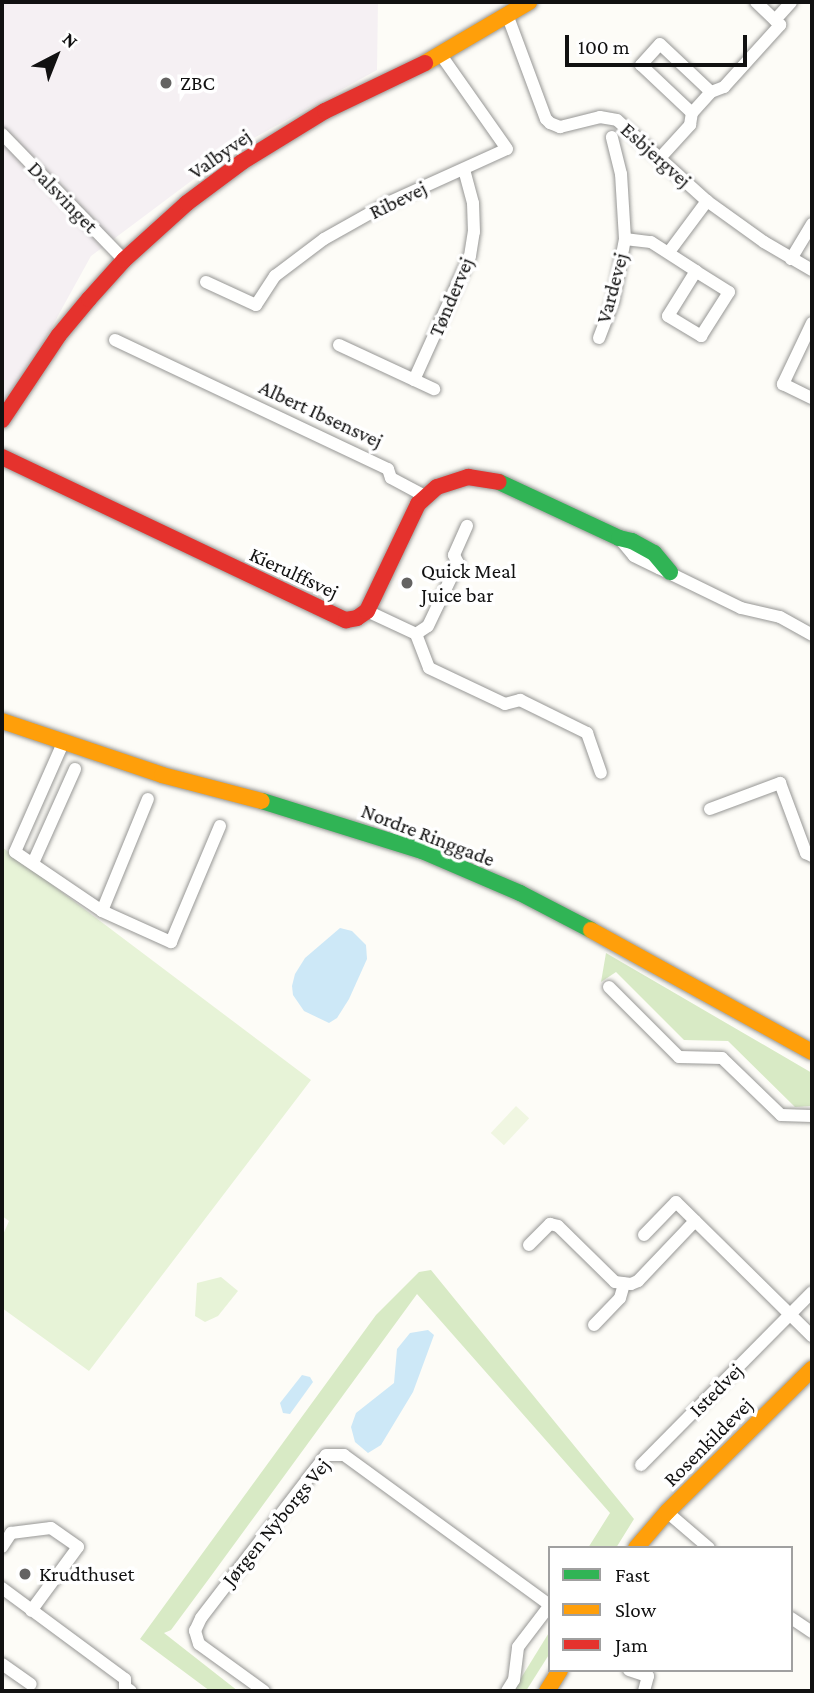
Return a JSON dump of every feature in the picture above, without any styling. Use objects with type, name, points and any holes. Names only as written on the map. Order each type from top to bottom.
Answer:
[{"type":"street","name":"Valbyvej","points":[[2,420],[60,335],[124,260],[187,204],[242,162],[325,111],[441,55],[529,2]]},
{"type":"street","points":[[660,158],[690,125],[692,113],[711,92],[724,87],[780,25],[756,2]]},
{"type":"street","points":[[775,20],[791,2]]},
{"type":"street","name":"Esbjergvej","points":[[508,17],[546,119],[550,123],[560,127],[611,117],[708,201],[791,259],[812,270]]},
{"type":"street","points":[[692,113],[641,65],[660,44],[711,92]]},
{"type":"street","name":"Ribevej","points":[[206,282],[256,305],[275,276],[324,239],[390,202],[507,149],[441,55]]},
{"type":"street","name":"Dalsvinget","points":[[2,134],[124,260]]},
{"type":"street","name":"Vardevej","points":[[599,338],[613,302],[625,239],[621,174],[612,137]]},
{"type":"street","name":"Tøndervej","points":[[414,380],[470,256],[474,232],[473,203],[464,169]]},
{"type":"street","points":[[668,252],[708,201]]},
{"type":"street","points":[[791,259],[812,224]]},
{"type":"street","name":"Vardevej","points":[[625,239],[651,242],[729,292],[701,337],[668,316],[696,271]]},
{"type":"street","points":[[812,323],[809,340],[783,384],[812,398]]},
{"type":"street","name":"Albert Ibsensvej","points":[[115,340],[388,469],[390,478],[425,496]]},
{"type":"street","points":[[339,345],[433,389]]},
{"type":"street","name":"Kierulffsvej","points":[[2,457],[346,620],[357,618],[367,611]]},
{"type":"street","points":[[601,774],[587,733],[520,700],[505,704],[429,668],[416,634],[367,611],[418,504],[425,496],[451,481],[468,477],[500,482],[654,553],[670,572],[741,608],[780,617],[812,635]]},
{"type":"street","points":[[416,634],[428,626],[458,564],[454,555],[467,526]]},
{"type":"street","name":"Nordre Ringgade","points":[[2,721],[162,775],[332,821],[422,852],[520,893],[630,950],[812,1052]]},
{"type":"street","points":[[64,743],[15,852],[102,911],[171,942],[220,826]]},
{"type":"street","points":[[33,863],[75,769]]},
{"type":"street","points":[[710,809],[780,783],[806,853],[812,856]]},
{"type":"street","points":[[102,911],[148,799]]},
{"type":"street","points":[[609,987],[679,1057],[722,1058],[781,1115],[812,1116]]},
{"type":"street","points":[[644,1234],[676,1202],[812,1336]]},
{"type":"street","points":[[529,1245],[550,1224],[558,1226],[615,1282],[624,1284],[638,1281],[695,1221]]},
{"type":"street","points":[[593,1325],[620,1298],[624,1284]]},
{"type":"street","name":"Istedvej","points":[[641,1465],[812,1293]]},
{"type":"street","name":"Rosenkildevej","points":[[638,1546],[667,1512],[812,1368]]},
{"type":"street","name":"Jørgen Nyborgs Vej","points":[[264,1691],[200,1644],[195,1632],[201,1618],[326,1455],[344,1455],[548,1604]]},
{"type":"street","points":[[667,1512],[707,1546]]},
{"type":"street","points":[[2,1546],[11,1533],[51,1528],[78,1547],[31,1611]]},
{"type":"street","points":[[2,1588],[125,1679],[126,1690]]},
{"type":"street","name":"Jørgen Nyborgs Vej","points":[[507,1691],[514,1680],[518,1647],[548,1608]]},
{"type":"street","points":[[793,1619],[812,1632]]},
{"type":"street","points":[[2,1664],[31,1684]]},
{"type":"street","points":[[547,1691],[559,1672]]},
{"type":"street","points":[[635,1672],[648,1676],[644,1691]]},
{"type":"shaded area","points":[[2,2],[378,2],[377,70],[234,149],[91,256],[2,417]]},
{"type":"green space","points":[[2,847],[311,1080],[89,1371],[2,1308],[2,1237],[9,1221],[2,1216]]},
{"type":"green space","points":[[606,953],[812,1073],[812,1106],[795,1107],[728,1041],[684,1040],[616,972],[601,982]]},
{"type":"green space","points":[[516,1106],[529,1118],[504,1145],[491,1133]]},
{"type":"green space","points":[[431,1270],[634,1519],[617,1546],[589,1546],[610,1513],[417,1294],[171,1630],[164,1633],[238,1691],[210,1691],[140,1639],[376,1315],[419,1272]]},
{"type":"green space","points":[[221,1277],[238,1291],[218,1316],[205,1322],[195,1316],[197,1283]]},
{"type":"green space","points":[[548,1634],[548,1656],[526,1691],[513,1691]]},
{"type":"water","points":[[340,928],[352,931],[366,945],[367,959],[349,999],[337,1018],[329,1023],[304,1011],[293,995],[292,986],[295,974],[305,958]]},
{"type":"water","points":[[428,1330],[434,1335],[413,1392],[381,1445],[368,1453],[355,1442],[351,1427],[356,1413],[394,1383],[397,1349],[410,1333]]},
{"type":"water","points":[[302,1375],[310,1377],[313,1382],[290,1414],[283,1413],[280,1403]]},
{"type":"traffic: fast","points":[[499,482],[619,538],[632,541],[654,553],[670,572]]},
{"type":"traffic: fast","points":[[262,801],[422,851],[520,893],[591,930]]},
{"type":"traffic: slow","points":[[425,63],[529,2]]},
{"type":"traffic: slow","points":[[2,721],[162,775],[262,801]]},
{"type":"traffic: slow","points":[[591,930],[812,1052]]},
{"type":"traffic: slow","points":[[638,1546],[667,1512],[812,1369]]},
{"type":"traffic: slow","points":[[547,1691],[559,1672]]},
{"type":"traffic: jam","points":[[2,420],[59,335],[89,299],[124,260],[187,203],[242,162],[325,111],[425,63]]},
{"type":"traffic: jam","points":[[2,457],[346,620],[357,618],[367,611],[418,504],[437,487],[468,477],[499,482]]},
{"type":"place","name":"ZBC","points":[[166,83]]},
{"type":"place","name":"Quick Meal Juice bar","points":[[407,583]]},
{"type":"place","name":"Krudthuset","points":[[25,1574]]}]
